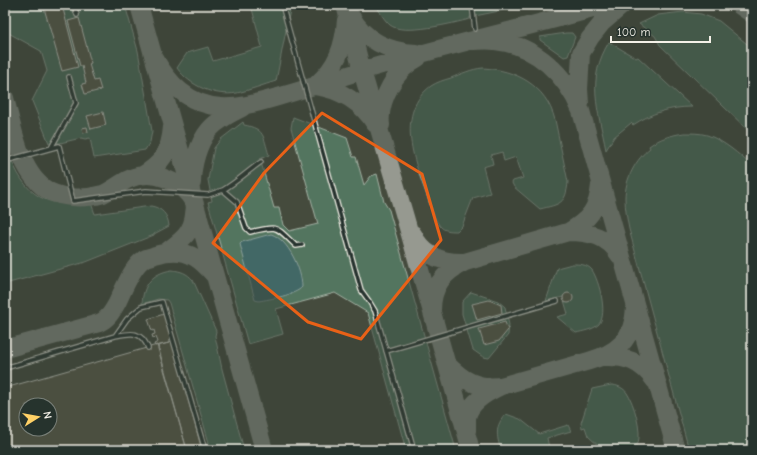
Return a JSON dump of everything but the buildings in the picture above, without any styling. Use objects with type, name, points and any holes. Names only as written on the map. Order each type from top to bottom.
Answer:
[{"type":"lane","points":[[74,5],[77,15]]},
{"type":"lane","points":[[282,5],[361,290],[375,311],[414,450]]},
{"type":"lane","points":[[472,5],[475,29]]},
{"type":"lane","points":[[51,148],[76,103],[69,77]]},
{"type":"lane","points":[[5,161],[59,146],[73,201],[146,191],[208,195],[223,190],[236,182],[261,162]]},
{"type":"lane","points":[[223,190],[237,202],[246,228],[250,232],[272,227],[278,228],[296,246],[302,245]]},
{"type":"lane","points":[[386,351],[557,300]]},
{"type":"lane","points":[[115,336],[127,320],[141,307],[162,302],[205,450]]},
{"type":"lane","points":[[5,368],[130,333],[137,334],[145,341],[148,348]]},
{"type":"highlighted area","points":[[322,113],[422,174],[441,240],[361,339],[308,322],[213,243],[264,173]]},
{"type":"shaded area","points":[[5,5],[752,5],[752,450],[5,450]]},
{"type":"green space","points":[[5,5],[125,5],[138,51],[152,131],[150,142],[145,150],[94,158],[90,138],[81,138],[60,143],[49,143],[32,101],[47,71],[41,51],[5,31]]},
{"type":"green space","points":[[251,5],[291,5],[276,81],[252,89],[229,94],[212,92],[204,89],[196,85],[182,74],[177,68],[187,53],[208,47],[213,61],[262,47]]},
{"type":"green space","points":[[376,5],[508,5],[509,9],[470,17],[470,19],[441,26],[406,29],[397,28],[390,25],[380,13]]},
{"type":"green space","points":[[683,12],[701,14],[719,21],[752,48],[752,134],[660,45],[655,36],[639,24],[658,15]]},
{"type":"green space","points":[[572,33],[575,37],[568,56],[564,57],[540,40],[540,37]]},
{"type":"green space","points":[[609,42],[636,58],[638,57],[692,107],[668,110],[647,117],[633,125],[631,123],[614,137],[606,150],[597,108],[596,82],[602,56]]},
{"type":"green space","points":[[474,69],[495,69],[518,76],[537,89],[545,97],[555,120],[568,182],[566,195],[561,202],[553,206],[540,209],[514,187],[512,183],[513,181],[523,178],[516,157],[504,161],[502,152],[491,155],[493,164],[483,167],[490,193],[473,198],[462,226],[457,231],[447,230],[439,225],[432,212],[416,166],[410,136],[411,122],[414,109],[420,97],[431,86]]},
{"type":"green space","points":[[293,117],[347,138],[353,157],[356,157],[364,185],[371,176],[377,174],[384,202],[389,210],[456,450],[406,450],[368,313],[335,293],[276,309],[283,334],[248,344],[208,202],[212,201],[208,180],[214,148],[221,139],[243,122],[244,125],[260,131],[264,138],[269,155],[260,159],[274,208],[279,208],[283,225],[289,231],[318,224],[291,128]]},
{"type":"green space","points":[[684,133],[702,134],[713,137],[731,148],[752,166],[752,450],[689,450],[629,229],[625,198],[627,184],[632,170],[640,158],[650,148],[649,146],[666,137]]},
{"type":"green space","points":[[5,142],[11,159],[25,184],[34,193],[45,199],[57,203],[91,203],[95,214],[151,206],[158,208],[166,215],[169,226],[154,235],[86,262],[5,284]]},
{"type":"green space","points":[[572,264],[585,265],[592,270],[600,289],[603,305],[602,319],[599,324],[591,329],[576,333],[557,317],[568,314],[563,297],[546,301],[557,268]]},
{"type":"green space","points":[[172,270],[184,273],[193,280],[216,331],[215,336],[222,369],[244,450],[211,450],[169,303],[167,300],[158,299],[142,304],[144,291],[150,281],[159,274]]},
{"type":"green space","points":[[471,292],[498,301],[505,307],[509,325],[508,335],[489,358],[483,357],[473,350],[462,314],[462,302]]},
{"type":"green space","points":[[611,385],[620,387],[626,391],[635,410],[639,438],[638,443],[631,450],[603,450],[588,436],[585,427],[582,428],[581,423],[592,389]]},
{"type":"green space","points":[[506,414],[520,419],[539,434],[568,425],[571,431],[547,438],[548,450],[501,450],[497,435],[498,427],[502,418]]},
{"type":"water","points":[[271,234],[283,242],[293,256],[300,272],[302,287],[299,290],[289,294],[259,301],[255,300],[240,244],[242,242]]},
{"type":"taxiway","points":[[139,5],[264,450]]},
{"type":"taxiway","points":[[345,5],[362,71],[471,450]]},
{"type":"taxiway","points":[[154,57],[166,76],[180,91],[189,97],[209,105],[234,107],[261,102],[296,92],[422,53],[607,5]]},
{"type":"taxiway","points":[[580,104],[579,89],[581,53],[590,38],[602,23],[623,5]]},
{"type":"taxiway","points":[[739,5],[752,14]]},
{"type":"taxiway","points":[[351,16],[363,32],[378,43],[396,50],[416,53]]},
{"type":"taxiway","points":[[317,84],[330,70],[338,55],[343,39],[346,20]]},
{"type":"taxiway","points":[[470,41],[492,41],[510,44],[536,55],[558,74],[575,98],[581,111],[676,450]]},
{"type":"taxiway","points":[[381,125],[382,106],[390,86],[396,77],[410,63],[418,58]]},
{"type":"taxiway","points":[[315,86],[333,90],[350,98],[370,116],[375,124]]},
{"type":"taxiway","points":[[5,98],[19,150],[24,162],[39,184],[49,191],[62,196],[90,197],[103,194],[129,179],[148,175],[166,179],[182,188],[195,204],[193,222],[188,232],[166,252]]},
{"type":"taxiway","points":[[192,183],[196,155],[205,135],[220,120],[242,108]]},
{"type":"taxiway","points":[[141,176],[160,162],[164,156],[169,144],[172,127]]},
{"type":"taxiway","points":[[432,310],[434,294],[437,287],[445,275],[451,270],[465,262],[568,232],[582,223],[591,213],[597,201],[600,185]]},
{"type":"taxiway","points":[[568,232],[598,236],[610,244],[620,256]]},
{"type":"taxiway","points":[[413,234],[422,248],[434,257],[449,261],[465,262]]},
{"type":"taxiway","points":[[5,349],[99,323],[107,317],[117,303],[128,279],[136,267],[144,259],[152,256],[166,252],[184,253],[200,261],[214,275]]},
{"type":"taxiway","points":[[446,363],[464,379],[477,385],[492,387],[501,386],[589,361],[608,354],[622,344],[631,329],[635,308]]},
{"type":"taxiway","points":[[603,357],[632,361],[650,374],[655,381]]},
{"type":"taxiway","points":[[467,431],[467,418],[471,408],[490,391],[501,386]]}]
